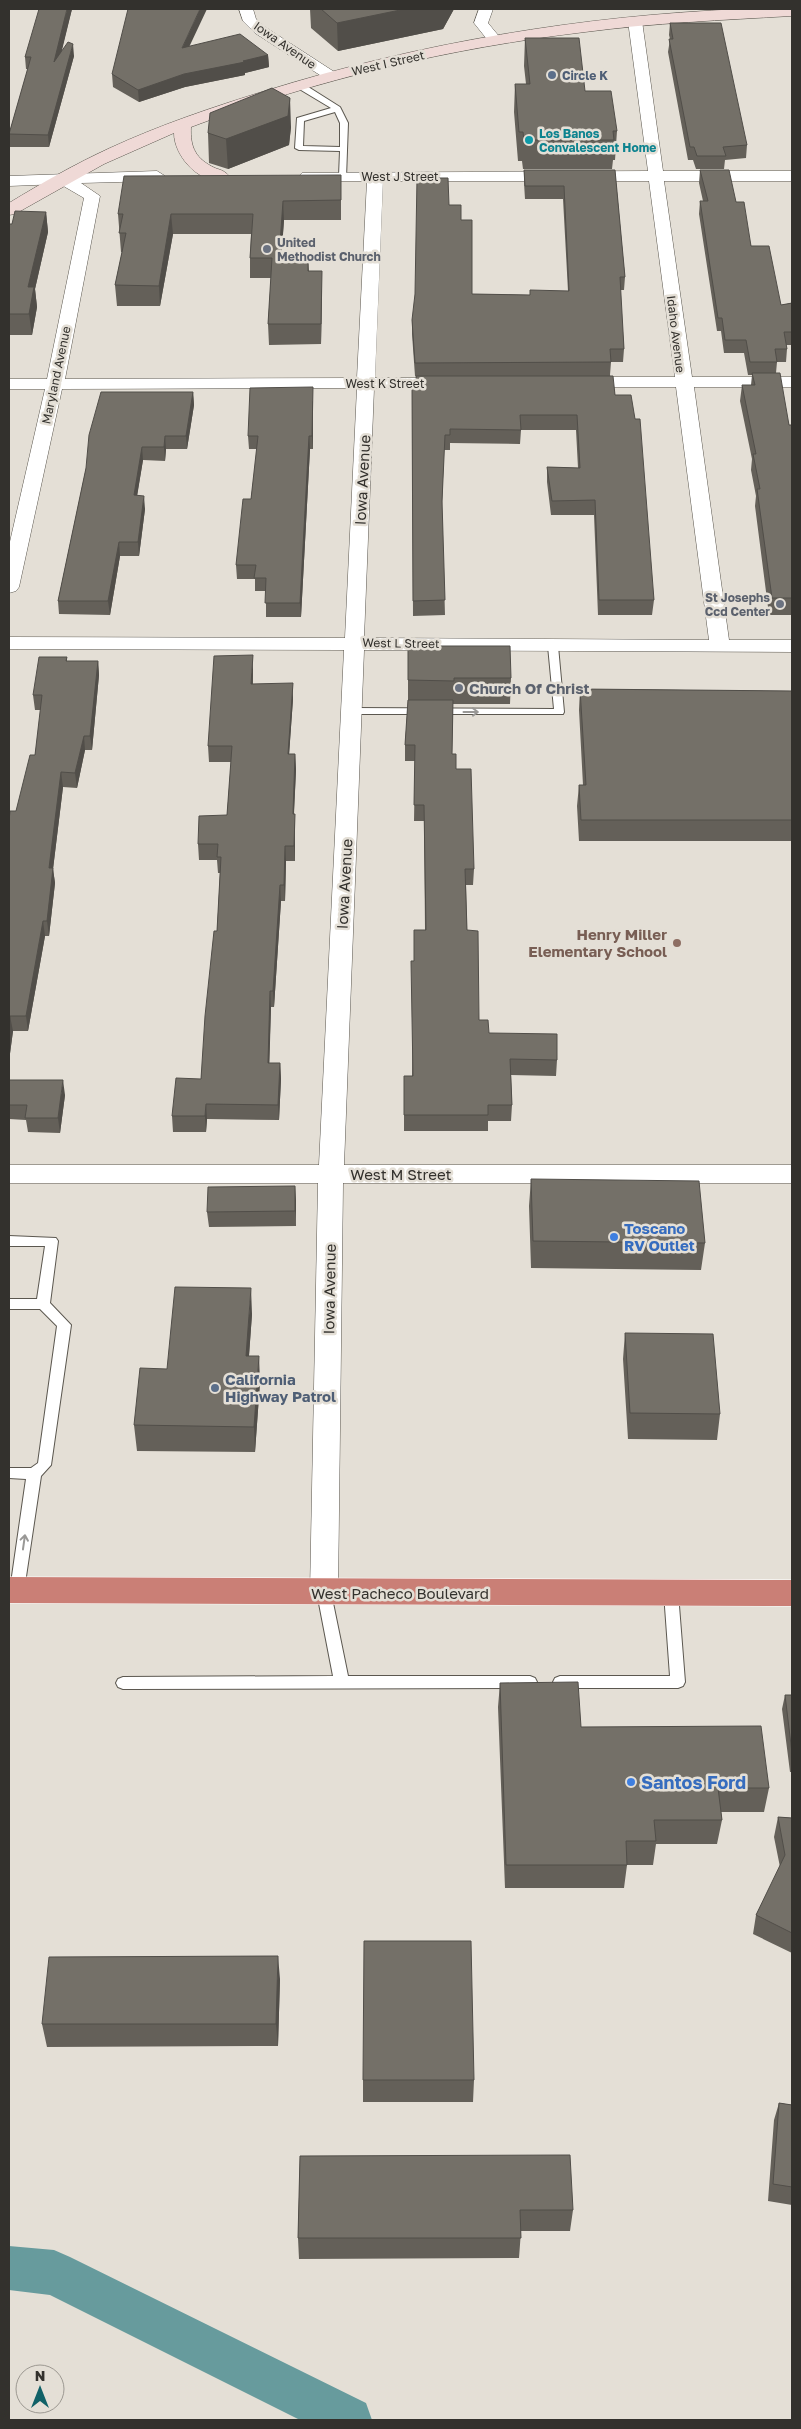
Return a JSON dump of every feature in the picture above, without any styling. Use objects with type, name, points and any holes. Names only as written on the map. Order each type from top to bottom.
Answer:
[{"type":"highway","name":"West Pacheco Boulevard","points":[[13,1590],[324,1593],[792,1593]]},
{"type":"street","name":"Iowa Avenue","points":[[246,9],[250,21],[260,30],[330,76]]},
{"type":"street","points":[[486,9],[481,23],[495,40]]},
{"type":"street","name":"West I Street","points":[[9,210],[98,160],[183,124],[330,76],[495,40],[635,22],[792,11]]},
{"type":"street","name":"Idaho Avenue","points":[[635,22],[682,382],[720,646]]},
{"type":"street","points":[[183,124],[182,143],[188,158],[201,168],[220,176]]},
{"type":"street","points":[[9,181],[171,176]]},
{"type":"street","points":[[191,176],[239,176]]},
{"type":"street","name":"West J Street","points":[[296,176],[792,176]]},
{"type":"street","name":"Iowa Avenue","points":[[324,1593],[332,1174],[352,711],[353,643],[367,383],[375,176]]},
{"type":"street","name":"Maryland Avenue","points":[[9,587],[55,383],[92,196],[63,179]]},
{"type":"street","points":[[564,382],[792,382]]},
{"type":"street","name":"West K Street","points":[[9,384],[465,383]]},
{"type":"street","name":"West L Street","points":[[9,643],[792,646]]},
{"type":"street","name":"West M Street","points":[[9,1174],[792,1174]]},
{"type":"lane","points":[[299,85],[336,109],[344,123],[343,176]]},
{"type":"lane","points":[[336,109],[300,120],[299,148],[344,149]]},
{"type":"lane","points":[[352,711],[559,712],[553,646]]},
{"type":"lane","points":[[9,1241],[52,1241],[43,1304]]},
{"type":"lane","points":[[9,1304],[43,1304],[64,1325],[44,1465],[34,1474],[13,1590]]},
{"type":"lane","points":[[9,1473],[34,1474]]},
{"type":"lane","points":[[324,1593],[342,1683]]},
{"type":"lane","points":[[123,1683],[678,1682],[671,1593]]},
{"type":"building","points":[[39,9],[67,9],[54,62],[68,42],[73,44],[48,135],[9,134],[31,57],[25,57]]},
{"type":"building","points":[[128,9],[200,9],[182,48],[240,34],[268,55],[243,61],[245,62],[184,74],[138,90],[112,74]]},
{"type":"building","points":[[321,9],[405,9],[337,23]]},
{"type":"building","points":[[670,23],[721,23],[747,145],[723,147],[726,156],[697,156],[694,147],[690,147],[669,39],[673,39]]},
{"type":"building","points":[[525,38],[579,38],[585,91],[611,91],[617,131],[613,131],[614,140],[524,140],[523,132],[519,132],[515,84],[530,84]]},
{"type":"building","points":[[272,88],[290,98],[288,116],[226,139],[208,133],[210,113]]},
{"type":"building","points":[[524,170],[615,170],[625,277],[620,277],[624,349],[610,349],[611,362],[415,363],[412,320],[415,294],[417,178],[448,178],[449,205],[461,205],[461,220],[472,220],[472,294],[530,295],[530,290],[569,291],[564,186],[525,186]]},
{"type":"building","points":[[700,170],[729,170],[736,202],[744,202],[751,246],[769,246],[781,305],[792,303],[792,332],[784,332],[787,349],[775,349],[777,362],[750,362],[746,340],[725,340],[722,318],[718,318],[700,201],[708,201]]},
{"type":"building","points":[[341,175],[341,200],[283,201],[279,258],[308,258],[308,271],[322,271],[321,324],[268,324],[272,258],[250,258],[253,214],[171,214],[159,286],[115,285],[126,233],[119,233],[123,214],[118,214],[124,176]]},
{"type":"building","points":[[15,211],[46,212],[28,287],[34,287],[29,314],[9,314],[9,224],[12,224]]},
{"type":"building","points":[[752,373],[780,373],[789,425],[792,425],[792,598],[772,598],[757,489],[760,489],[753,454],[756,454],[742,385],[755,385]]},
{"type":"building","points":[[416,376],[613,376],[615,395],[631,395],[635,419],[640,419],[654,600],[599,600],[595,500],[552,501],[547,467],[580,468],[577,415],[520,415],[521,430],[450,429],[450,435],[445,435],[442,501],[445,600],[413,601],[412,386],[417,386]]},
{"type":"building","points":[[313,387],[312,436],[309,436],[300,603],[265,603],[266,578],[254,578],[256,565],[236,565],[243,499],[251,499],[258,436],[248,436],[250,388]]},
{"type":"building","points":[[101,392],[193,392],[186,436],[165,436],[164,447],[142,447],[134,495],[144,496],[138,542],[119,542],[108,601],[58,601],[86,468],[89,435]]},
{"type":"building","points":[[408,646],[510,646],[511,678],[454,678],[454,681],[408,680]]},
{"type":"building","points":[[253,655],[251,684],[293,683],[288,754],[295,754],[294,846],[285,846],[284,885],[280,885],[273,991],[270,991],[268,1063],[280,1063],[278,1105],[206,1104],[205,1116],[172,1116],[176,1078],[201,1079],[205,1016],[214,931],[217,931],[221,857],[217,857],[218,844],[198,844],[199,816],[227,815],[232,746],[208,746],[214,656]]},
{"type":"building","points":[[39,657],[67,657],[66,661],[98,661],[90,736],[84,736],[75,773],[61,772],[49,868],[53,868],[47,921],[43,921],[26,1016],[10,1016],[9,1028],[9,821],[10,811],[16,811],[30,755],[35,755],[42,695],[33,695]]},
{"type":"building","points":[[580,689],[792,691],[792,820],[581,820],[579,785],[586,785]]},
{"type":"building","points":[[408,700],[453,700],[452,754],[456,754],[456,769],[471,769],[474,869],[465,869],[467,930],[478,931],[479,1020],[488,1020],[489,1033],[557,1034],[557,1060],[510,1059],[512,1105],[488,1105],[488,1115],[404,1115],[404,1076],[413,1076],[411,961],[414,961],[414,930],[426,930],[424,805],[414,805],[415,745],[405,745]]},
{"type":"building","points":[[9,1080],[63,1080],[58,1118],[25,1118],[27,1105],[9,1105]]},
{"type":"building","points":[[531,1179],[699,1181],[705,1243],[533,1241]]},
{"type":"building","points":[[295,1186],[295,1211],[207,1212],[208,1187]]},
{"type":"building","name":"California Highway Patrol","points":[[175,1287],[251,1288],[246,1356],[259,1356],[254,1427],[134,1425],[140,1368],[167,1369]]},
{"type":"building","points":[[625,1333],[713,1334],[720,1414],[630,1413]]},
{"type":"building","name":"Santos Ford","points":[[578,1682],[581,1727],[761,1726],[769,1788],[718,1788],[722,1820],[654,1820],[656,1841],[626,1841],[627,1865],[506,1865],[500,1683]]},
{"type":"building","points":[[785,1695],[792,1695],[792,1753]]},
{"type":"building","points":[[778,1817],[792,1818],[792,1933],[756,1915],[785,1855]]},
{"type":"building","points":[[364,1941],[471,1941],[474,2080],[363,2080]]},
{"type":"building","points":[[278,1956],[276,2024],[42,2024],[49,1957]]},
{"type":"building","points":[[779,2103],[792,2105],[792,2187],[773,2184]]},
{"type":"building","points":[[570,2155],[573,2210],[520,2210],[521,2238],[298,2238],[300,2156]]},
{"type":"waterway","points":[[9,2268],[54,2273],[349,2420]]},
{"type":"place","name":"Circle K","points":[[552,75]]},
{"type":"place","name":"Los Banos Convalescent Home","points":[[529,140]]},
{"type":"place","name":"United Methodist Church","points":[[267,249]]},
{"type":"place","name":"St Josephs Ccd Center","points":[[780,604]]},
{"type":"place","name":"Church Of Christ","points":[[459,688]]},
{"type":"place","name":"Henry Miller Elementary School","points":[[677,943]]},
{"type":"place","name":"Toscano RV Outlet","points":[[614,1237]]},
{"type":"place","name":"California Highway Patrol","points":[[215,1388]]},
{"type":"place","name":"Santos Ford","points":[[631,1782]]}]
